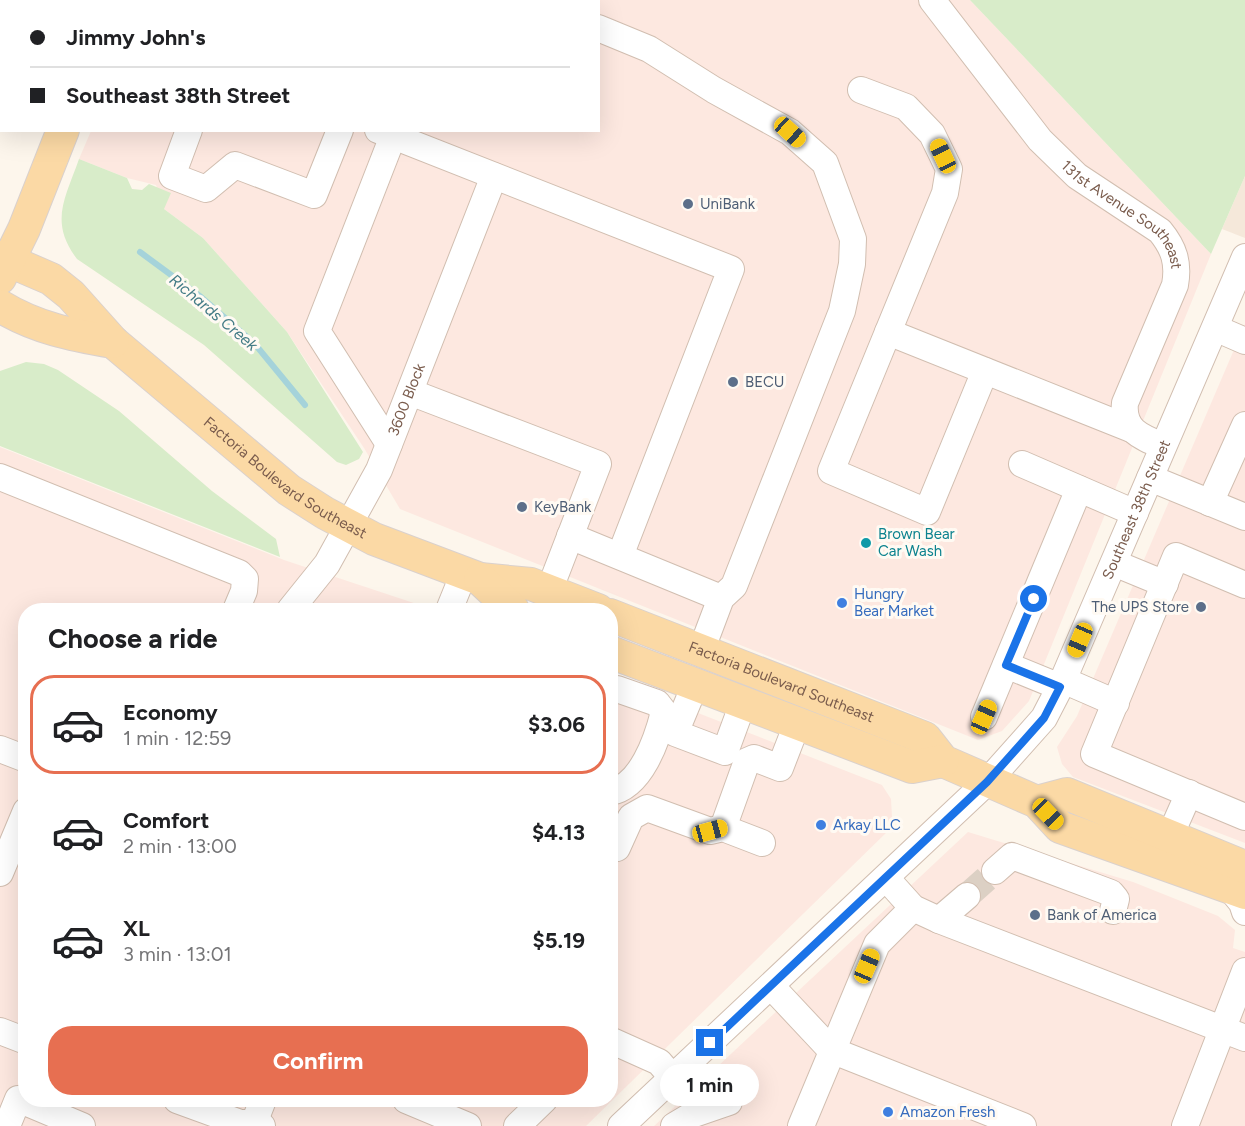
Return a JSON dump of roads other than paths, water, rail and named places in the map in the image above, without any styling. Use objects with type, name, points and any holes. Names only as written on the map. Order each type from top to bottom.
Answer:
[{"type":"main road","points":[[3,265],[62,132]]},
{"type":"main road","name":"Factoria Boulevard Southeast","points":[[3,265],[51,279],[71,295],[113,342],[289,490],[348,526],[472,576],[531,584],[580,603]]},
{"type":"main road","points":[[0,306],[24,321],[56,332],[113,342]]},
{"type":"main road","name":"Factoria Boulevard Southeast","points":[[472,576],[505,603]]},
{"type":"main road","name":"Factoria Boulevard Southeast","points":[[618,618],[701,651],[740,659],[925,738],[943,761],[1036,802],[1060,827],[1241,890]]},
{"type":"main road","points":[[620,656],[912,767],[943,761]]},
{"type":"main road","name":"Factoria Boulevard Southeast","points":[[1036,802],[1067,794],[1170,836],[1241,890]]},
{"type":"street","name":"131st Avenue Southeast","points":[[932,0],[1040,140],[1077,176],[1160,231],[1175,254],[1177,271],[1175,285],[1125,403],[1124,414],[1131,429]]},
{"type":"street","points":[[600,29],[649,49],[714,90],[790,132],[825,163],[853,239],[852,264],[842,310],[734,586],[722,598],[701,651]]},
{"type":"street","points":[[861,90],[906,107],[932,134],[950,169],[945,193],[831,471],[927,512],[985,371]]},
{"type":"street","points":[[188,132],[172,176],[206,189],[235,165],[314,195],[339,132]]},
{"type":"street","points":[[389,444],[317,331],[386,133],[731,269],[620,556]]},
{"type":"street","name":"3600 Block","points":[[296,603],[327,564],[389,444],[494,176]]},
{"type":"street","name":"Southeast 38th Street","points":[[621,1126],[987,782],[1044,718],[1062,683],[1163,446],[1243,268]]},
{"type":"street","points":[[1215,328],[1245,341]]},
{"type":"street","points":[[888,332],[1131,429],[1163,446]]},
{"type":"street","points":[[410,392],[598,464],[549,591]]},
{"type":"street","points":[[1210,503],[1245,425]]},
{"type":"street","points":[[1022,464],[1135,513]]},
{"type":"street","points":[[0,477],[239,573],[245,579],[244,591],[239,603]]},
{"type":"street","points":[[1150,478],[1245,518]]},
{"type":"street","points":[[984,717],[1079,489]]},
{"type":"street","points":[[570,536],[722,598]]},
{"type":"street","points":[[1245,585],[1176,556],[1094,754],[1245,817]]},
{"type":"street","points":[[1114,563],[1165,584]]},
{"type":"street","points":[[454,603],[472,576]]},
{"type":"street","points":[[1006,665],[1116,703]]},
{"type":"street","points":[[695,685],[675,733],[736,757],[754,758],[780,768],[797,724]]},
{"type":"street","points":[[618,698],[657,703],[664,712],[639,773],[627,787],[618,790]]},
{"type":"street","points":[[723,828],[743,703]]},
{"type":"street","points":[[0,749],[18,756]]},
{"type":"street","points":[[1170,836],[1189,793]]},
{"type":"street","points":[[618,846],[631,817],[647,808],[710,831],[723,828],[762,843]]},
{"type":"street","points":[[0,873],[18,830]]},
{"type":"street","points":[[995,871],[1012,856],[1111,893],[1116,899],[1113,911]]},
{"type":"street","points":[[886,878],[913,908],[939,920],[1234,1034]]},
{"type":"street","points":[[939,920],[967,896]]},
{"type":"street","points":[[801,1126],[877,944],[913,908]]},
{"type":"street","points":[[1185,1126],[1234,1034],[1245,971]]},
{"type":"street","points":[[771,986],[831,1050],[1023,1126]]},
{"type":"street","points":[[0,1031],[18,1038]]},
{"type":"street","points":[[618,1044],[659,1062],[672,1077]]},
{"type":"street","points":[[7,1126],[18,1099]]},
{"type":"street","points":[[674,1126],[694,1114],[729,1102]]},
{"type":"street","points":[[37,1107],[82,1126]]},
{"type":"street","points":[[195,1107],[240,1124],[260,1116]]},
{"type":"street","points":[[423,1107],[468,1126]]},
{"type":"street","points":[[517,1126],[537,1107]]},
{"type":"waterway","name":"Richards Creek","points":[[140,252],[201,297],[254,343],[305,405]]},
{"type":"tunnel","points":[[967,896],[995,871]]},
{"type":"place","name":"UniBank","points":[[688,204]]},
{"type":"place","name":"BECU","points":[[733,382]]},
{"type":"place","name":"KeyBank","points":[[522,507]]},
{"type":"place","name":"Brown Bear Car Wash","points":[[866,543]]},
{"type":"place","name":"Hungry Bear Market","points":[[842,603]]},
{"type":"place","name":"The UPS Store","points":[[1201,607]]},
{"type":"place","name":"Arkay LLC","points":[[821,825]]},
{"type":"place","name":"Bank of America","points":[[1035,915]]},
{"type":"place","name":"Amazon Fresh","points":[[888,1112]]}]
